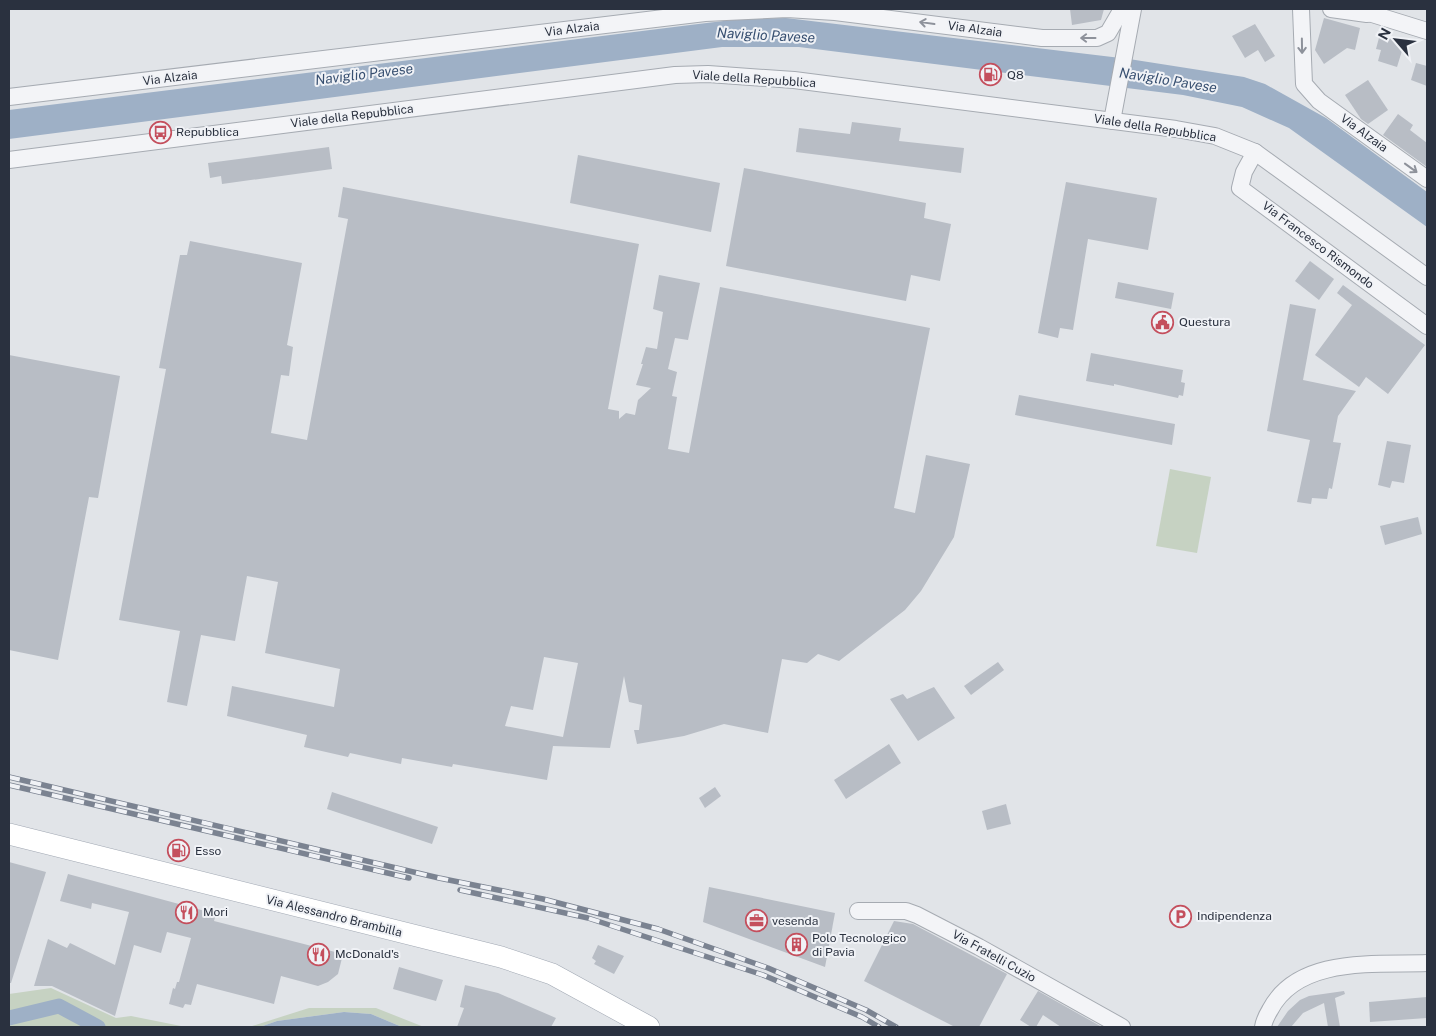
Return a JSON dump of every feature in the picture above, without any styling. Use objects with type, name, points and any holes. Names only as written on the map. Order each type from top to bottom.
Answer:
[{"type":"main road","name":"Via Alessandro Brambilla","points":[[9,834],[501,957],[552,974],[649,1027]]},
{"type":"street","name":"Via Alzaia","points":[[9,97],[704,13],[787,10],[889,13],[1042,38],[1097,38],[1108,33],[1122,9]]},
{"type":"street","points":[[1112,121],[1134,9]]},
{"type":"street","name":"Via Alzaia","points":[[1301,9],[1304,84],[1319,101],[1427,179]]},
{"type":"street","points":[[1331,9],[1362,11],[1427,31]]},
{"type":"street","name":"Viale della Repubblica","points":[[9,160],[675,75],[708,74],[794,80],[1215,136],[1255,152],[1427,276]]},
{"type":"street","name":"Via Francesco Rismondo","points":[[1255,152],[1244,172],[1240,188],[1427,326]]},
{"type":"street","name":"Via Fratelli Cuzio","points":[[858,911],[906,911],[917,915],[980,947],[1122,1027]]},
{"type":"street","points":[[1263,1027],[1278,994],[1311,974],[1336,968],[1427,964]]},
{"type":"green space","points":[[1170,469],[1211,477],[1197,553],[1156,546]]},
{"type":"green space","points":[[51,988],[116,1018],[131,1016],[186,1027],[9,1027],[9,994]]},
{"type":"green space","points":[[309,1008],[376,1008],[424,1027],[402,1027],[371,1014],[344,1012],[277,1021],[260,1027],[249,1027]]},
{"type":"water","name":"Naviglio Pavese","points":[[786,18],[1129,59],[1244,77],[1265,84],[1326,118],[1427,192],[1427,227],[1289,128],[1242,107],[1183,95],[799,47],[722,47],[9,139],[9,110],[740,19]]},
{"type":"water","points":[[344,1012],[371,1014],[402,1027],[260,1027],[277,1021]]},
{"type":"building","points":[[1070,9],[1104,9],[1101,20],[1072,25]]},
{"type":"building","points":[[1324,18],[1360,28],[1355,50],[1347,48],[1324,64],[1315,50]]},
{"type":"building","points":[[1255,24],[1275,56],[1265,62],[1258,50],[1245,58],[1232,36]]},
{"type":"building","points":[[1380,34],[1405,41],[1397,67],[1378,61],[1381,50],[1376,49]]},
{"type":"building","points":[[1416,63],[1427,66],[1427,86],[1411,80]]},
{"type":"building","points":[[1368,80],[1388,110],[1368,124],[1361,119],[1345,95]]},
{"type":"building","points":[[1398,114],[1413,125],[1410,130],[1427,143],[1427,167],[1383,135]]},
{"type":"building","points":[[852,122],[901,128],[899,141],[964,148],[961,173],[796,152],[799,128],[850,134]]},
{"type":"building","points":[[329,147],[332,169],[222,184],[221,176],[210,178],[208,163]]},
{"type":"building","points":[[578,155],[720,183],[711,232],[570,203]]},
{"type":"building","points":[[744,168],[926,203],[924,218],[951,224],[940,281],[911,275],[906,301],[726,266]]},
{"type":"building","points":[[1066,182],[1157,198],[1148,250],[1088,239],[1073,330],[1060,328],[1058,338],[1038,333]]},
{"type":"building","points":[[343,187],[639,244],[608,409],[619,411],[619,419],[626,413],[635,415],[638,400],[651,388],[636,385],[646,347],[657,349],[663,312],[653,309],[659,275],[700,283],[688,340],[675,338],[668,369],[677,372],[672,396],[677,397],[668,449],[689,453],[720,287],[930,328],[894,508],[915,513],[926,455],[970,464],[954,537],[921,591],[905,610],[839,661],[818,654],[807,663],[782,659],[768,733],[724,724],[684,736],[637,744],[634,730],[639,730],[642,705],[629,702],[624,676],[610,748],[553,746],[547,780],[453,764],[452,767],[402,758],[401,764],[350,753],[348,757],[304,747],[307,735],[227,716],[232,686],[334,707],[340,669],[265,653],[278,582],[247,576],[235,641],[201,635],[187,706],[167,702],[180,631],[119,620],[166,369],[159,368],[180,255],[187,255],[190,241],[302,263],[287,345],[293,347],[289,376],[281,375],[271,433],[307,440],[348,219],[338,217]],"holes":[[[544,657],[578,663],[563,737],[505,726],[511,706],[533,710]]]},
{"type":"building","points":[[1310,261],[1334,279],[1319,300],[1295,281]]},
{"type":"building","points":[[1118,282],[1174,293],[1171,309],[1115,298]]},
{"type":"building","points":[[1343,285],[1425,345],[1388,394],[1366,377],[1359,387],[1315,355],[1352,305],[1337,293]]},
{"type":"building","points":[[1290,304],[1316,309],[1303,380],[1356,391],[1338,416],[1333,442],[1341,443],[1332,489],[1329,488],[1327,499],[1312,498],[1311,504],[1297,502],[1310,440],[1267,431]]},
{"type":"building","points":[[1091,353],[1183,370],[1181,382],[1185,383],[1183,396],[1179,395],[1178,398],[1114,384],[1114,386],[1086,381]]},
{"type":"building","points":[[9,355],[120,376],[98,498],[89,497],[58,660],[9,650]]},
{"type":"building","points":[[1019,395],[1175,424],[1172,445],[1015,415]]},
{"type":"building","points":[[1387,441],[1411,445],[1404,483],[1392,481],[1390,488],[1378,485]]},
{"type":"building","points":[[1418,517],[1422,534],[1385,545],[1380,526]]},
{"type":"building","points":[[998,662],[1004,670],[971,695],[964,686]]},
{"type":"building","points":[[934,687],[955,718],[918,741],[890,699],[903,694],[907,699]]},
{"type":"building","points":[[889,744],[901,763],[846,799],[834,780]]},
{"type":"building","points":[[715,787],[721,796],[705,808],[699,798]]},
{"type":"building","points":[[332,792],[438,827],[432,844],[327,809]]},
{"type":"building","points":[[1006,804],[1011,824],[987,830],[982,811]]},
{"type":"building","points":[[9,862],[46,872],[11,983],[9,983]]},
{"type":"building","points":[[68,874],[216,914],[214,921],[343,954],[338,974],[328,982],[318,986],[281,976],[274,1004],[197,984],[191,1005],[185,1004],[183,1008],[169,1004],[173,988],[175,989],[177,982],[179,982],[191,938],[167,932],[161,953],[134,945],[115,1016],[52,986],[34,986],[48,939],[67,948],[70,943],[115,965],[129,912],[92,903],[91,909],[60,901]]},
{"type":"building","name":"Polo Tecnologico di Pavia","points":[[709,887],[835,913],[825,967],[703,922]]},
{"type":"building","name":"Polo Tecnologico di Pavia","points":[[894,921],[913,924],[1007,974],[979,1027],[955,1027],[864,981]]},
{"type":"building","points":[[598,945],[624,956],[614,974],[594,964],[596,961],[592,958]]},
{"type":"building","points":[[399,967],[443,980],[436,1001],[393,989]]},
{"type":"building","points":[[465,985],[498,993],[556,1018],[551,1027],[457,1027],[464,1008],[460,1007]]},
{"type":"building","points":[[1038,991],[1102,1027],[1061,1027],[1043,1015],[1036,1027],[1031,1027],[1020,1020]]},
{"type":"building","points":[[1344,991],[1345,994],[1335,998],[1340,1027],[1328,1027],[1324,1003],[1303,1013],[1291,1027],[1277,1027],[1288,1011],[1300,1000],[1309,996]]},
{"type":"building","points":[[1427,997],[1427,1018],[1370,1022],[1369,1002]]},
{"type":"waterway","points":[[9,1018],[59,1006],[98,1027]]},
{"type":"railway","points":[[9,777],[439,878],[543,899],[658,929],[768,968],[866,1010],[896,1027]]},
{"type":"railway","points":[[9,785],[409,878]]},
{"type":"railway","points":[[460,890],[588,918],[763,975],[862,1017],[879,1027]]},
{"type":"place","name":"Q8","points":[[991,75]]},
{"type":"place","name":"Repubblica","points":[[160,132]]},
{"type":"place","name":"Questura","points":[[1163,322]]},
{"type":"place","name":"Esso","points":[[179,851]]},
{"type":"place","name":"Mori","points":[[187,912]]},
{"type":"place","name":"Indipendenza","points":[[1181,916]]},
{"type":"place","name":"vesenda","points":[[756,921]]},
{"type":"place","name":"Polo Tecnologico di Pavia","points":[[796,945]]},
{"type":"place","name":"McDonald's","points":[[319,954]]}]
